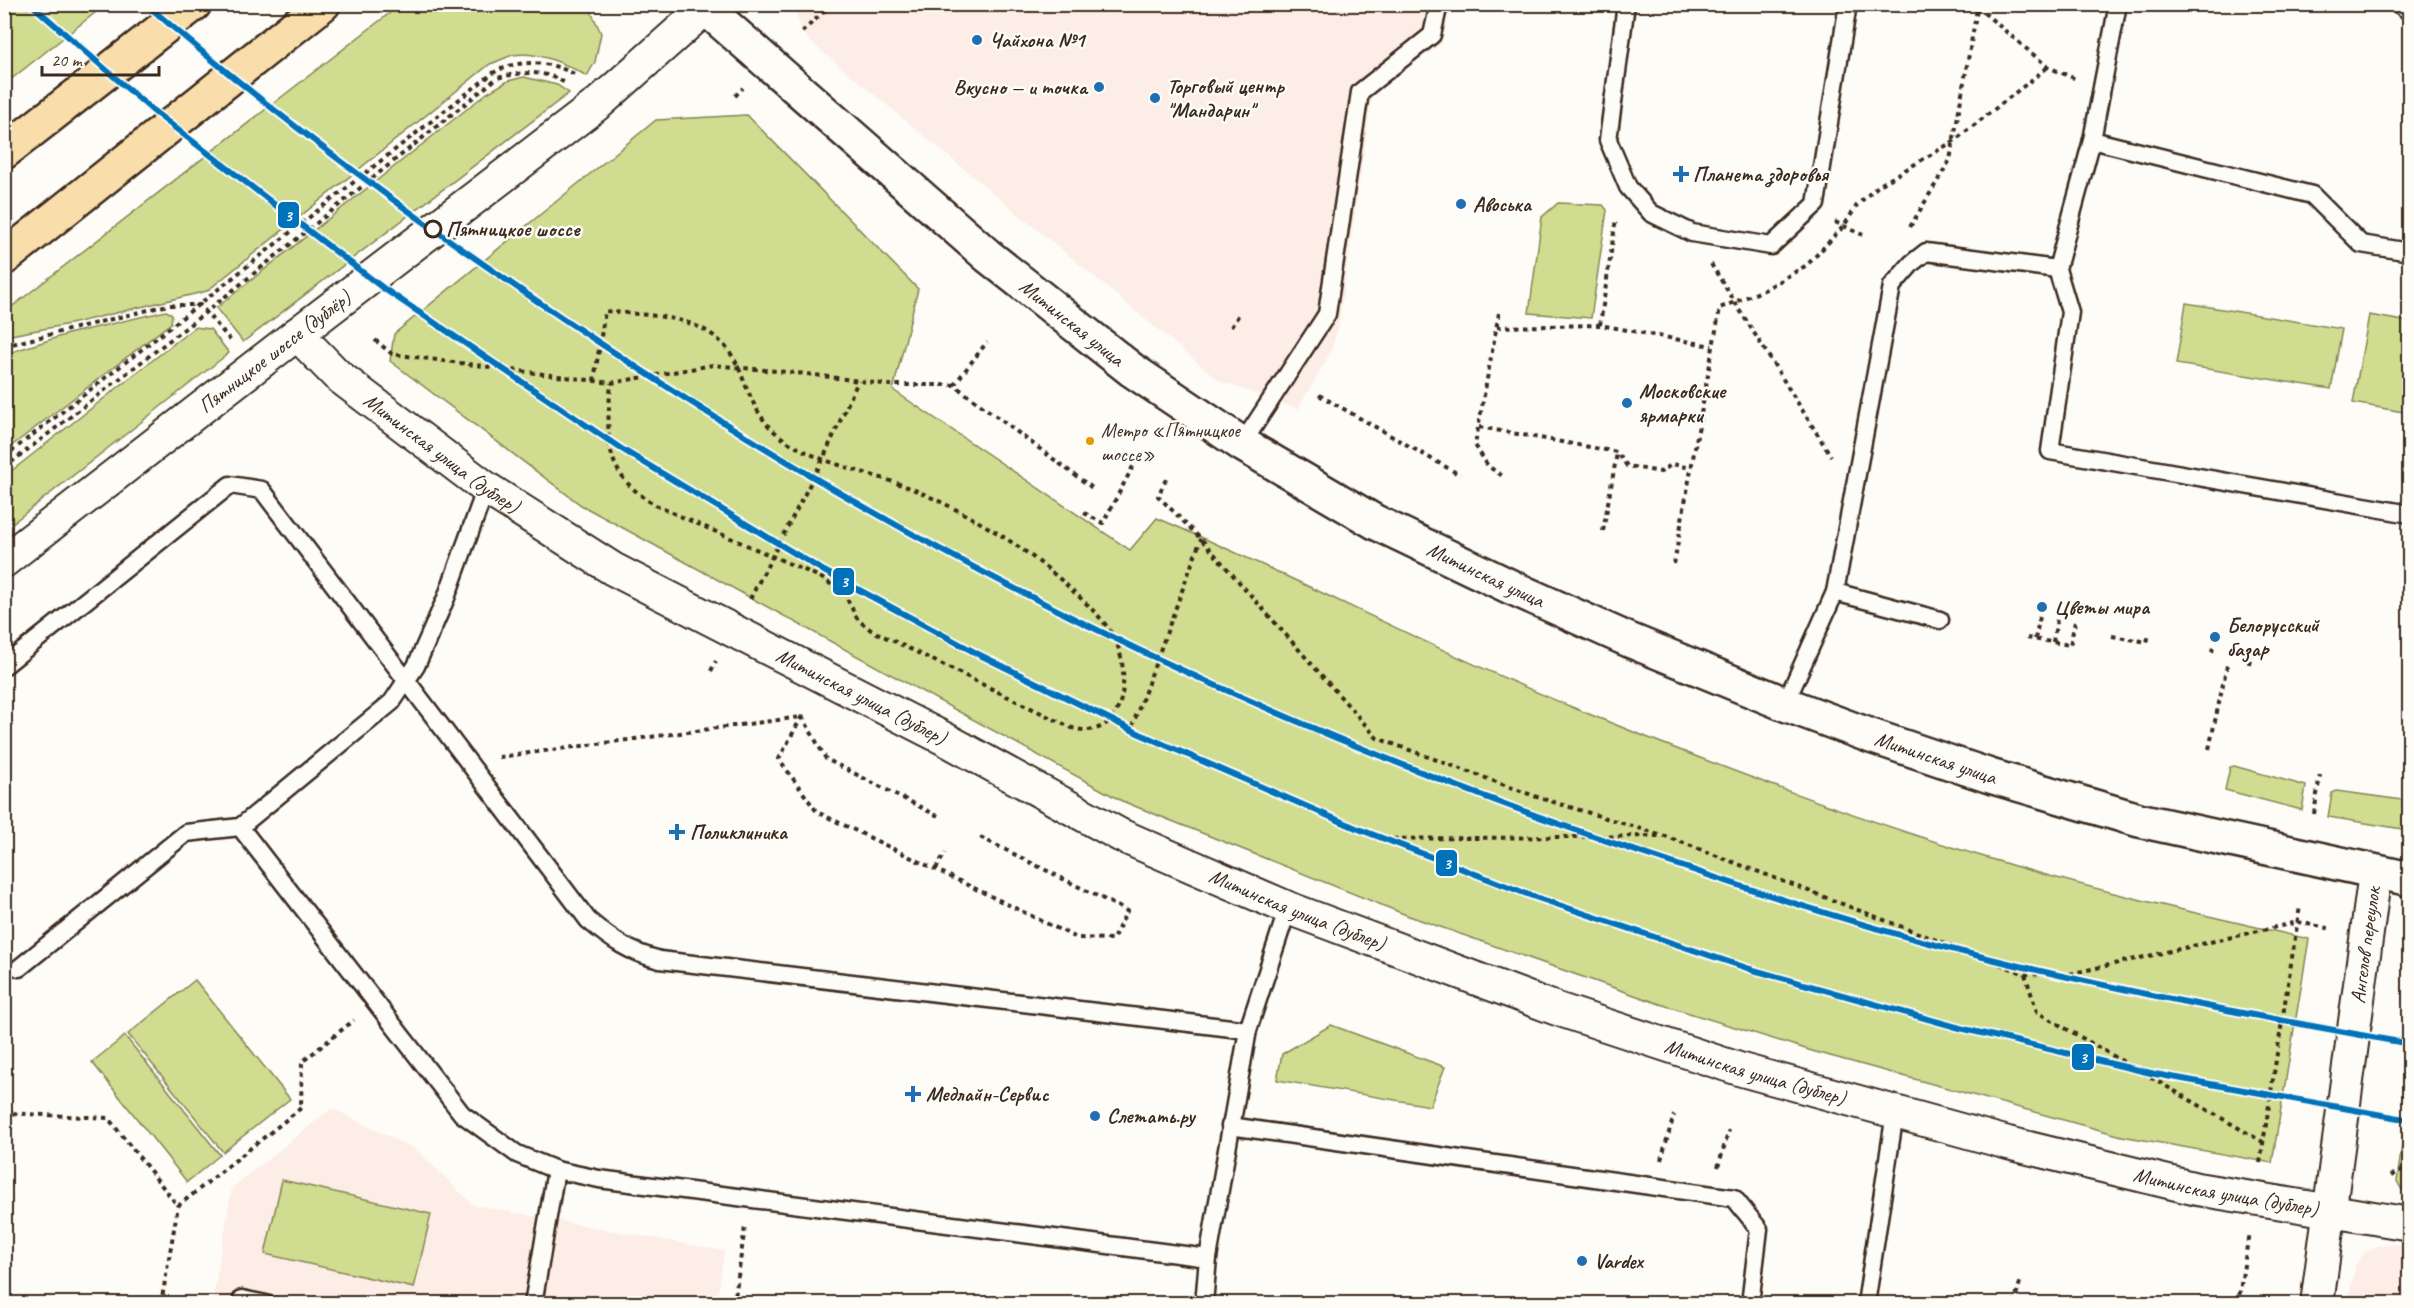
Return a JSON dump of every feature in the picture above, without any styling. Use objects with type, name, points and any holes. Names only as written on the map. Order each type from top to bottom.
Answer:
[{"type":"main road","points":[[4,152],[194,4]]},
{"type":"main road","points":[[4,258],[323,4]]},
{"type":"main road","name":"Митинская улица","points":[[705,6],[988,256],[1132,370],[1242,444],[1375,522],[1629,640],[1785,704],[1990,776],[2139,820],[2409,879]]},
{"type":"street","name":"Пятницкое шоссе (дублёр)","points":[[4,561],[590,110],[705,6]]},
{"type":"street","name":"Митинская улица (дублер)","points":[[297,334],[338,375],[486,488],[613,569],[945,739],[1120,835],[1288,908],[1557,1009],[1742,1070],[2008,1143],[2197,1189],[2409,1224]]},
{"type":"street","name":"Ангелов переулок","points":[[2317,1304],[2375,873]]},
{"type":"lane","points":[[1242,444],[1327,314],[1360,92],[1432,35],[1439,4]]},
{"type":"lane","points":[[1626,4],[1608,140],[1628,187],[1652,213],[1692,233],[1771,246],[1816,204],[1848,4]]},
{"type":"lane","points":[[2118,4],[2092,140],[2057,269],[2070,312],[2050,451],[2409,514]]},
{"type":"lane","points":[[2399,4],[2409,12]]},
{"type":"lane","points":[[2092,140],[2312,195],[2361,244],[2409,252]]},
{"type":"lane","points":[[1785,704],[1835,592],[1892,286],[1912,263],[1926,252],[2057,269]]},
{"type":"lane","points":[[4,666],[230,485],[262,490],[588,920],[612,940],[633,953],[660,960],[1248,1030]]},
{"type":"lane","points":[[20,968],[186,833],[240,827],[392,702],[416,666],[446,598],[486,488]]},
{"type":"lane","points":[[1835,592],[1940,620]]},
{"type":"lane","points":[[240,827],[462,1114],[517,1154],[556,1170],[599,1179],[1208,1258]]},
{"type":"lane","points":[[1204,1304],[1208,1258],[1248,1030],[1288,908]]},
{"type":"lane","points":[[1866,1304],[1895,1113]]},
{"type":"lane","points":[[1230,1126],[1734,1197],[1759,1229],[1750,1304]]},
{"type":"lane","points":[[533,1304],[556,1170]]},
{"type":"lane","points":[[242,1304],[242,1299],[266,1304]]},
{"type":"path","points":[[802,32],[831,5]]},
{"type":"path","points":[[1978,6],[2048,67],[2102,90]]},
{"type":"path","points":[[1908,230],[1950,160],[1978,6]]},
{"type":"path","points":[[4,457],[499,69],[520,63],[542,64],[565,69],[582,79]]},
{"type":"path","points":[[1674,564],[1720,308],[1764,290],[1807,265],[1844,226],[1857,205],[1878,186],[1954,141],[2048,67]]},
{"type":"path","points":[[4,468],[206,312],[497,78],[523,71],[542,73],[562,81],[578,94],[590,110]]},
{"type":"path","points":[[735,96],[743,88]]},
{"type":"path","points":[[1600,325],[1619,198],[1628,187]]},
{"type":"path","points":[[1832,220],[1863,235]]},
{"type":"path","points":[[1692,233],[1853,493]]},
{"type":"path","points":[[4,346],[168,305],[200,305],[236,347]]},
{"type":"path","points":[[594,381],[605,311],[681,320],[702,328],[720,339],[732,352],[753,403],[777,434],[823,459],[911,489],[998,531],[1072,590],[1102,620],[1119,651],[1122,668],[1121,694],[1113,719],[1101,728],[1087,732],[1072,728],[871,630],[858,620],[844,593],[820,576],[659,507],[637,495],[617,471],[610,445],[607,428],[611,383]]},
{"type":"path","points":[[1231,327],[1240,313]]},
{"type":"path","points":[[1499,313],[1475,445],[1488,466],[1504,477]]},
{"type":"path","points":[[1497,327],[1600,325],[1712,346]]},
{"type":"path","points":[[375,340],[392,354],[611,383],[713,365],[890,386],[954,385],[1095,490]]},
{"type":"path","points":[[954,385],[987,342]]},
{"type":"path","points":[[748,602],[823,459],[858,381]]},
{"type":"path","points":[[1319,394],[1460,475]]},
{"type":"path","points":[[1479,427],[1617,453],[1627,466],[1660,472],[1672,464],[1690,468]]},
{"type":"path","points":[[1603,531],[1617,453]]},
{"type":"path","points":[[1084,513],[1103,523],[1138,457]]},
{"type":"path","points":[[1166,479],[1158,496],[1201,539],[1377,738],[1537,797],[1665,836],[2025,974],[2065,975],[2298,922]]},
{"type":"path","points":[[1132,727],[1201,539]]},
{"type":"path","points":[[2035,639],[2040,616]]},
{"type":"path","points":[[2053,642],[2057,619]]},
{"type":"path","points":[[2027,638],[2070,645],[2075,622]]},
{"type":"path","points":[[2112,636],[2147,642],[2149,635]]},
{"type":"path","points":[[2249,664],[2251,653]]},
{"type":"path","points":[[711,670],[717,660]]},
{"type":"path","points":[[2209,749],[2228,661]]},
{"type":"path","points":[[468,761],[802,716]]},
{"type":"path","points":[[802,716],[826,759],[938,816]]},
{"type":"path","points":[[802,716],[779,759],[817,812],[1077,938],[1113,939],[1127,911],[980,837]]},
{"type":"path","points":[[1113,719],[1376,839],[1665,836]]},
{"type":"path","points":[[2314,814],[2320,775]]},
{"type":"path","points":[[936,869],[945,853]]},
{"type":"path","points":[[2259,1167],[2300,906]]},
{"type":"path","points":[[2025,974],[2037,1011],[2263,1142]]},
{"type":"path","points":[[160,1304],[178,1206],[301,1108],[302,1062],[375,1002]]},
{"type":"path","points":[[4,1113],[108,1118],[178,1206]]},
{"type":"path","points":[[1653,1186],[1674,1114]]},
{"type":"path","points":[[1710,1194],[1729,1130]]},
{"type":"path","points":[[2391,1176],[2409,1165]]},
{"type":"path","points":[[734,1304],[749,1199]]},
{"type":"path","points":[[2238,1304],[2250,1225]]},
{"type":"path","points":[[2014,1304],[2020,1282]]},
{"type":"shaded area","points":[[793,5],[1451,5],[1442,43],[1372,95],[1338,329],[1329,355],[1298,409],[1220,381],[812,43],[802,32]]},
{"type":"shaded area","points":[[332,1108],[418,1151],[473,1205],[724,1251],[717,1303],[212,1304],[232,1188]]},
{"type":"shaded area","points":[[2394,1244],[2409,1246],[2409,1303],[2348,1303],[2356,1264],[2364,1253],[2378,1246]]},
{"type":"green space","points":[[5,4],[105,4],[105,5],[5,84]]},
{"type":"green space","points":[[400,5],[588,5],[601,33],[595,62],[587,76],[561,63],[533,55],[513,55],[490,64],[207,291],[70,324],[5,336],[5,312]]},
{"type":"green space","points":[[524,77],[557,85],[569,93],[243,342],[216,308],[487,93],[508,81]]},
{"type":"green space","points":[[747,115],[918,289],[893,390],[1130,550],[1157,518],[1579,710],[1783,789],[1887,826],[2030,871],[2309,939],[2272,1163],[2122,1136],[1812,1051],[1660,1004],[1409,916],[1122,801],[581,505],[390,361],[394,334],[656,120]]},
{"type":"green space","points":[[1558,203],[1603,205],[1607,210],[1591,318],[1529,313],[1542,217]]},
{"type":"green space","points":[[2186,303],[2342,329],[2331,389],[2176,364]]},
{"type":"green space","points":[[166,311],[172,314],[171,323],[5,451],[5,354],[68,334]]},
{"type":"green space","points":[[2369,315],[2409,322],[2409,413],[2353,403]]},
{"type":"green space","points":[[195,327],[210,329],[229,353],[5,529],[5,476]]},
{"type":"green space","points":[[2234,766],[2306,786],[2302,810],[2225,790],[2230,767]]},
{"type":"green space","points":[[2337,791],[2409,801],[2409,830],[2328,817],[2332,793]]},
{"type":"green space","points":[[195,980],[290,1099],[223,1152],[128,1034]]},
{"type":"green space","points":[[1331,1025],[1445,1067],[1430,1106],[1277,1080],[1282,1054]]},
{"type":"green space","points":[[125,1036],[220,1155],[187,1182],[92,1062]]},
{"type":"green space","points":[[2409,1093],[2410,1191],[2402,1190],[2397,1181]]},
{"type":"green space","points":[[282,1180],[431,1214],[414,1288],[265,1254]]},
{"type":"transit line","name":"3","points":[[31,4],[152,110],[383,288],[620,448],[824,571],[978,654],[1140,734],[1356,828],[1535,897],[1750,969],[1960,1028],[2155,1074],[2410,1120]]},
{"type":"transit line","name":"3","points":[[146,4],[289,122],[388,196],[540,303],[659,382],[779,457],[959,559],[1059,611],[1263,707],[1472,792],[1577,831],[1835,916],[1949,948],[2092,983],[2410,1044]]},
{"type":"place","name":"Чайхона №1","points":[[977,40]]},
{"type":"place","name":"Вкусно — и точка","points":[[1099,87]]},
{"type":"place","name":"Торговый центр \"Мандарин\"","points":[[1155,98]]},
{"type":"place","name":"Планета здоровья","points":[[1681,174]]},
{"type":"place","name":"Авоська","points":[[1461,204]]},
{"type":"place","name":"Пятницкое шоссе","points":[[433,229]]},
{"type":"place","name":"Московские ярмарки","points":[[1627,403]]},
{"type":"place","name":"Метро «Пятницкое шоссе»","points":[[1090,441]]},
{"type":"place","name":"Цветы мира","points":[[2042,607]]},
{"type":"place","name":"Белорусский базар","points":[[2215,637]]},
{"type":"place","name":"Поликлиника","points":[[677,832]]},
{"type":"place","name":"Медлайн-Сервис","points":[[913,1094]]},
{"type":"place","name":"Слетать.ру","points":[[1095,1116]]},
{"type":"place","name":"Vardex","points":[[1582,1261]]}]
